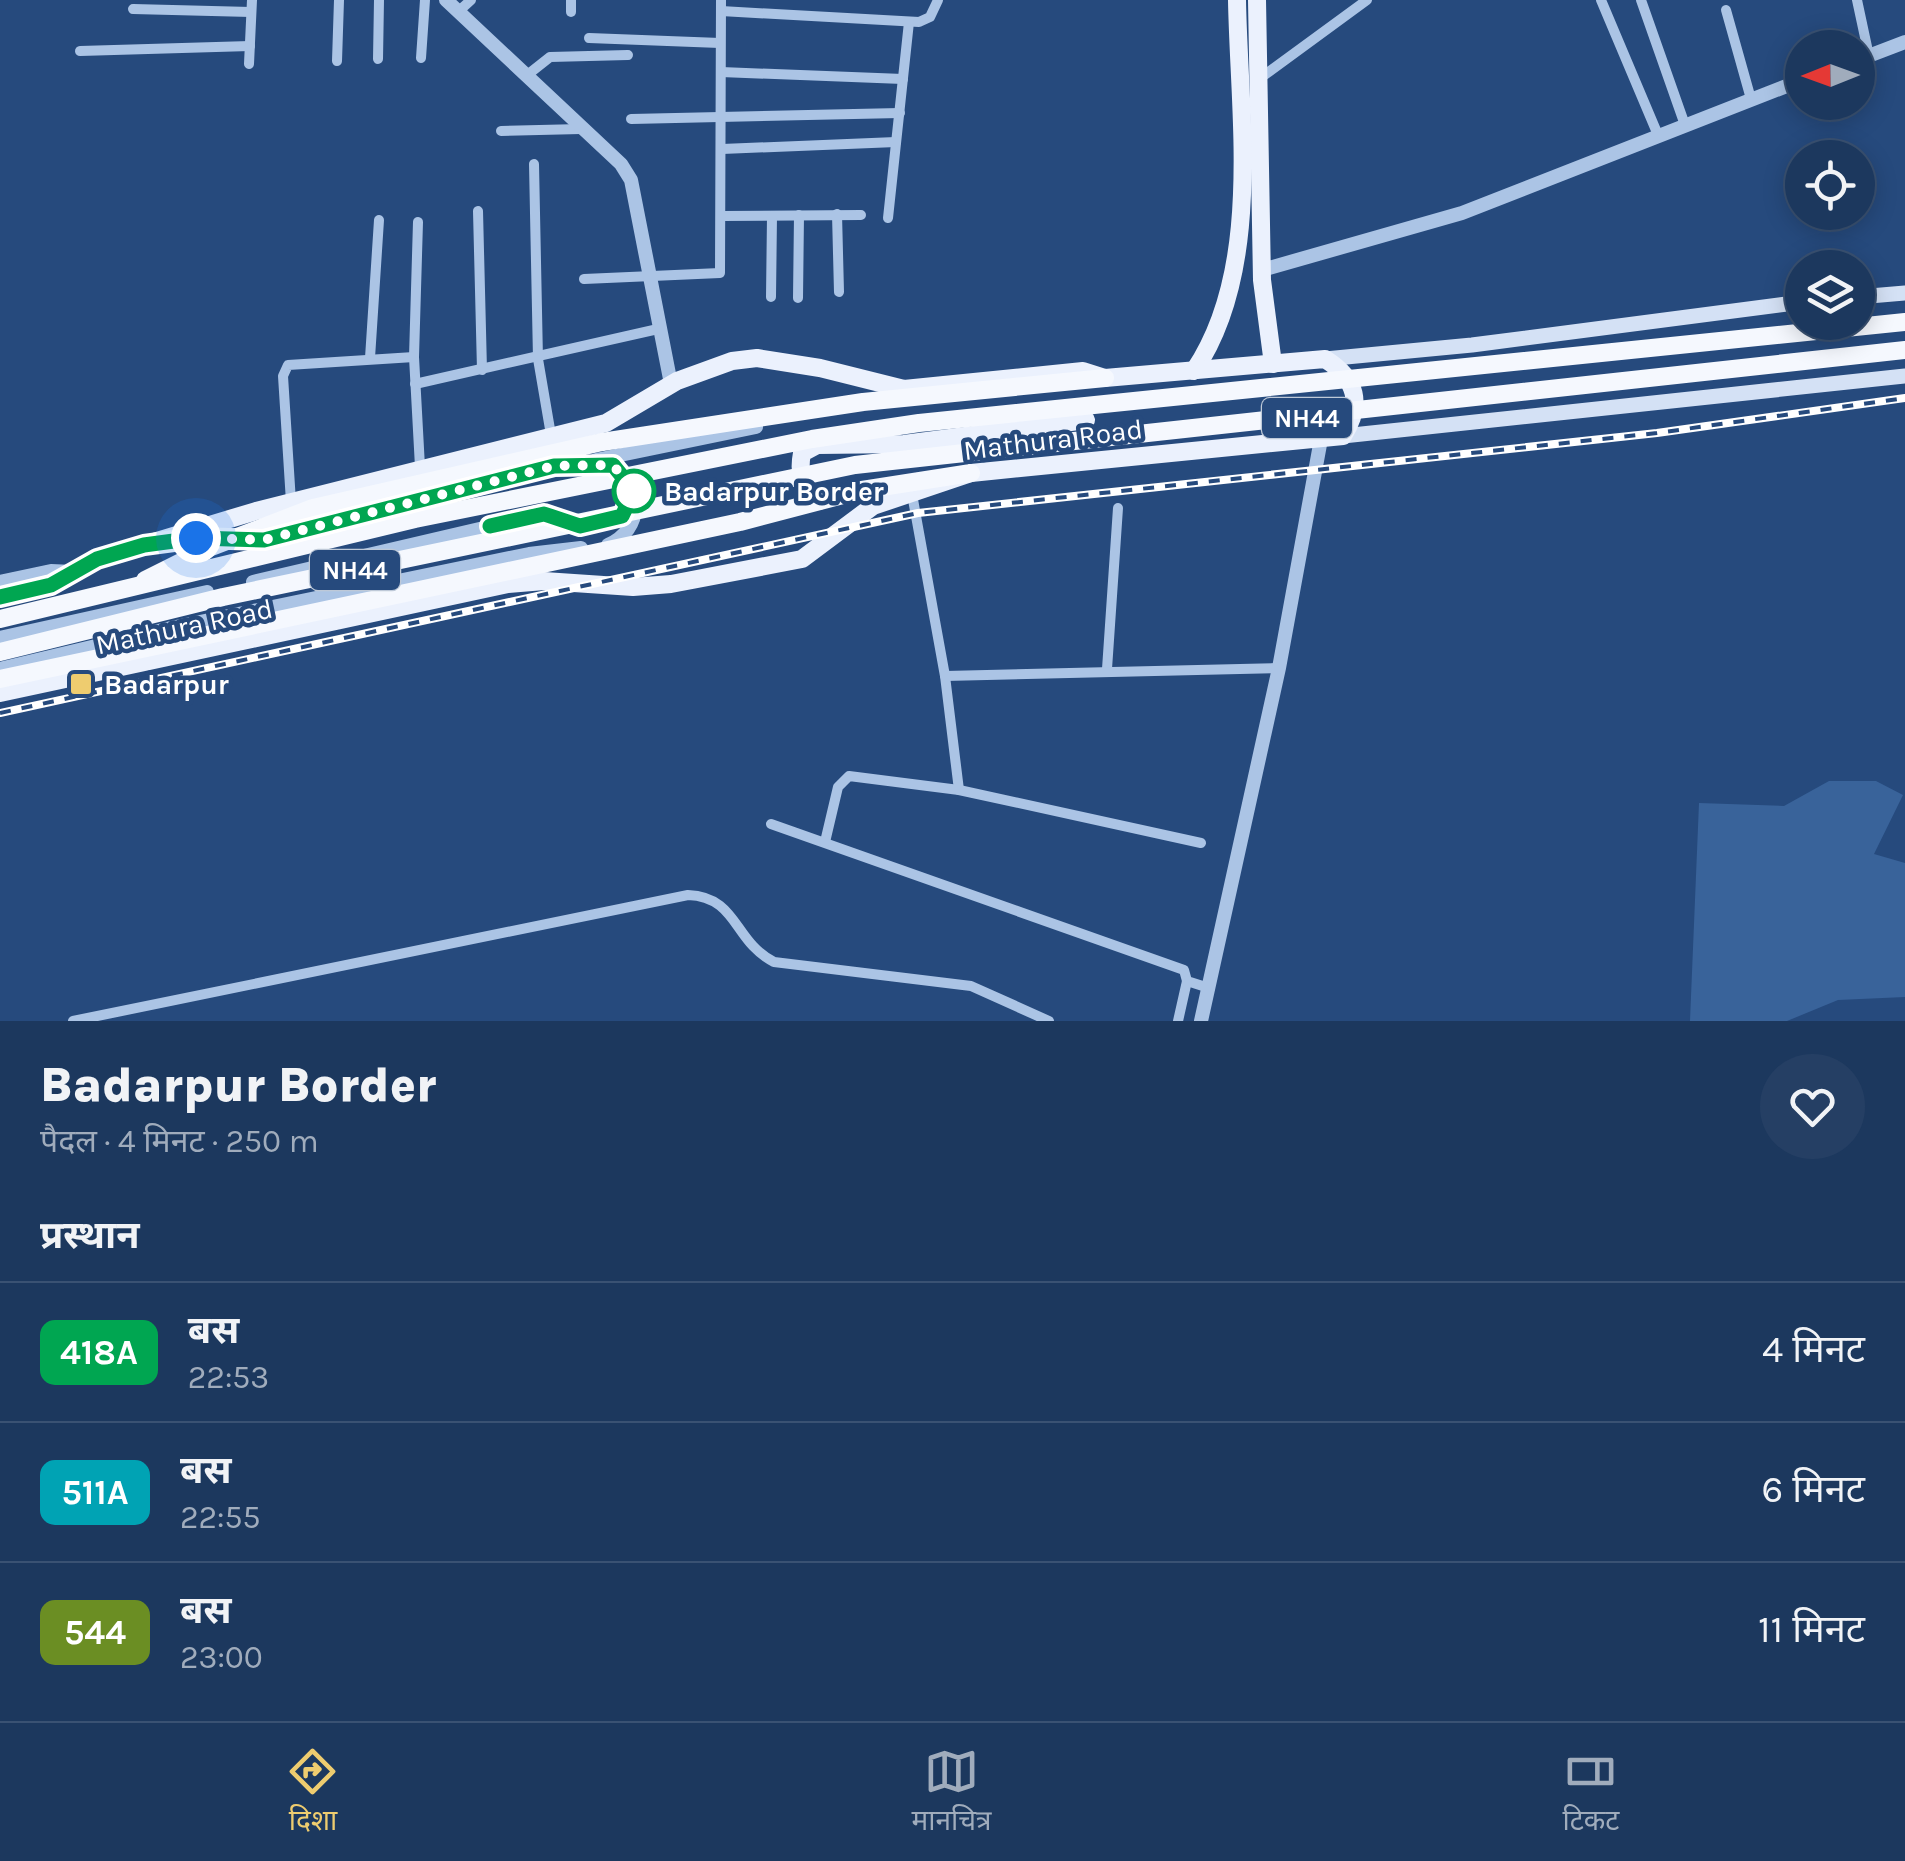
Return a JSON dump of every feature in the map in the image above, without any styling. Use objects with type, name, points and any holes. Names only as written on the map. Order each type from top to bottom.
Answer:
[{"type":"highway","name":"Mathura Road","points":[[0,619],[415,520],[848,434],[1905,322]]},
{"type":"highway","name":"Mathura Road","points":[[0,652],[222,597],[855,466],[1905,350]]},
{"type":"highway","points":[[117,594],[211,547],[313,508],[602,442],[863,402],[1096,379]]},
{"type":"highway","points":[[0,678],[740,522],[819,501],[972,472]]},
{"type":"main road","points":[[1194,371],[1237,269],[1241,206],[1238,0]]},
{"type":"main road","points":[[1258,0],[1262,270],[1273,364]]},
{"type":"main road","points":[[1875,296],[1905,293]]},
{"type":"main road","name":"Mathura Road","points":[[0,597],[51,585],[97,559],[291,502],[606,423],[671,384],[732,361],[757,358],[820,368],[904,390],[1083,370],[1096,379],[1472,345],[1785,304]]},
{"type":"main road","points":[[1326,359],[1344,371],[1354,386],[1356,404],[1343,436]]},
{"type":"main road","name":"Mathura Road","points":[[0,694],[508,584],[544,580],[634,587],[671,584],[802,559],[874,506],[972,472],[1905,376]]},
{"type":"main road","points":[[1096,379],[1086,420],[1102,459]]},
{"type":"main road","points":[[819,501],[806,490],[798,470],[802,453],[817,445],[904,444],[1086,420]]},
{"type":"street","points":[[336,61],[339,0]]},
{"type":"street","points":[[378,59],[380,0]]},
{"type":"street","points":[[421,58],[426,0]]},
{"type":"street","points":[[446,0],[465,5],[526,76],[621,164],[631,180],[671,384]]},
{"type":"street","points":[[584,279],[720,273],[721,6],[909,22],[930,17],[938,0]]},
{"type":"street","points":[[1259,79],[1352,4],[1367,0]]},
{"type":"street","points":[[1601,0],[1658,135]]},
{"type":"street","points":[[1642,0],[1685,126]]},
{"type":"street","points":[[1856,0],[1860,30]]},
{"type":"street","points":[[133,9],[252,6],[249,64]]},
{"type":"street","points":[[1726,10],[1751,100]]},
{"type":"street","points":[[888,218],[909,22]]},
{"type":"street","points":[[590,38],[720,43]]},
{"type":"street","points":[[1875,53],[1905,42]]},
{"type":"street","points":[[80,52],[250,46]]},
{"type":"street","points":[[526,76],[550,57],[628,55]]},
{"type":"street","points":[[720,72],[903,79]]},
{"type":"street","points":[[1262,270],[1462,213],[1785,87]]},
{"type":"street","points":[[632,119],[900,112]]},
{"type":"street","points":[[500,131],[582,129]]},
{"type":"street","points":[[722,148],[896,142]]},
{"type":"street","points":[[534,164],[538,358],[551,434]]},
{"type":"street","points":[[478,211],[482,370]]},
{"type":"street","points":[[838,214],[839,292]]},
{"type":"street","points":[[798,298],[799,215]]},
{"type":"street","points":[[723,216],[862,215]]},
{"type":"street","points":[[771,297],[772,216]]},
{"type":"street","points":[[370,358],[379,220]]},
{"type":"street","points":[[418,222],[414,357],[420,468]]},
{"type":"street","points":[[415,384],[658,329]]},
{"type":"street","points":[[291,502],[284,370],[293,363],[414,357]]},
{"type":"street","points":[[144,545],[196,538],[264,540],[554,466],[804,414]]},
{"type":"street","points":[[1201,1021],[1279,668],[1321,439]]},
{"type":"street","points":[[0,669],[171,628],[562,550],[610,545],[629,533],[635,518],[634,491],[613,465],[581,463]]},
{"type":"street","points":[[0,638],[544,514],[580,526],[622,516],[634,491]]},
{"type":"street","points":[[912,494],[946,676],[959,790]]},
{"type":"street","points":[[1107,669],[1118,508]]},
{"type":"street","points":[[562,550],[580,526]]},
{"type":"street","points":[[0,582],[51,571],[74,572]]},
{"type":"street","points":[[946,676],[1107,669],[1279,668]]},
{"type":"street","points":[[825,842],[844,778],[959,790],[1201,843]]},
{"type":"street","points":[[771,824],[1184,970],[1187,981],[1178,1021]]},
{"type":"street","points":[[72,1021],[688,895],[713,898],[723,904],[748,944],[774,962],[957,984],[1049,1021]]},
{"type":"street","points":[[1187,981],[1209,988]]},
{"type":"street","points":[[1019,1021],[1022,1008]]},
{"type":"shaded area","points":[[1829,781],[1876,781],[1903,795],[1874,854],[1905,863],[1905,997],[1838,1000],[1787,1021],[1690,1021],[1699,803],[1784,806]]},
{"type":"railway","points":[[0,713],[918,513],[1657,433],[1905,398]]},
{"type":"bus line","name":"418A","points":[[0,597],[51,585],[97,559],[144,545],[196,538],[264,540],[554,466],[613,465],[630,480],[634,491],[630,507],[622,516],[580,526],[544,514],[490,526]]},
{"type":"place","name":"Badarpur Border","points":[[634,491]]},
{"type":"place","name":"Badarpur","points":[[81,684]]},
{"type":"route","points":[[196,538],[264,540],[554,466],[581,463],[613,465],[630,480],[634,491]]}]
